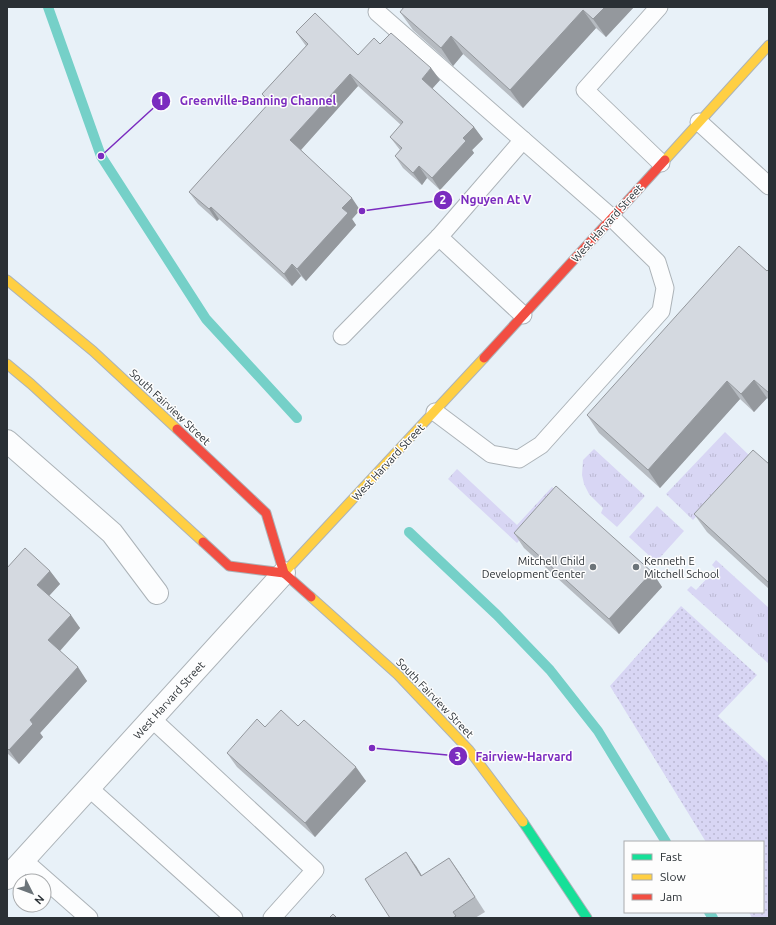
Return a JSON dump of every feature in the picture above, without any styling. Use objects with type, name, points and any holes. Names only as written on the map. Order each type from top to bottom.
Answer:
[{"type":"main road","name":"West Harvard Street","points":[[284,573],[435,412],[769,45]]},
{"type":"main road","name":"South Fairview Street","points":[[7,280],[93,351],[266,513],[284,573],[398,675],[469,750],[515,810],[587,918]]},
{"type":"main road","points":[[7,364],[31,384],[229,566],[284,573]]},
{"type":"street","points":[[7,441],[112,533],[157,593]]},
{"type":"street","name":"West Harvard Street","points":[[7,878],[284,573]]},
{"type":"lane","points":[[659,7],[585,90],[661,163]]},
{"type":"lane","points":[[377,12],[612,218],[657,262],[666,288],[661,311],[541,445],[519,459],[491,454],[435,412]]},
{"type":"lane","points":[[699,122],[769,186]]},
{"type":"lane","points":[[342,336],[439,237],[523,140]]},
{"type":"lane","points":[[439,237],[523,315]]},
{"type":"lane","points":[[152,719],[315,870],[272,918]]},
{"type":"lane","points":[[89,788],[234,918]]},
{"type":"lane","points":[[23,860],[88,918]]},
{"type":"green space","points":[[725,432],[751,457],[693,520],[666,494]]},
{"type":"green space","points":[[594,449],[645,496],[617,527],[601,513],[603,508],[589,494],[584,484],[582,475],[583,460]]},
{"type":"green space","points":[[457,469],[517,525],[552,487],[561,495],[517,543],[448,479]]},
{"type":"green space","points":[[657,506],[684,531],[656,562],[629,537]]},
{"type":"green space","points":[[716,560],[769,608],[769,664],[687,590],[691,586],[696,590],[716,569],[712,565]]},
{"type":"green space","points":[[681,606],[757,675],[718,716],[769,763],[769,918],[752,918],[750,913],[764,913],[764,841],[705,841],[610,686]]},
{"type":"building","points":[[404,7],[605,7],[593,19],[583,10],[510,90],[451,36],[441,48],[400,12]]},
{"type":"building","points":[[315,13],[358,55],[374,38],[380,44],[391,33],[431,68],[422,79],[474,127],[463,138],[466,141],[432,178],[419,166],[413,173],[395,156],[402,148],[390,137],[403,122],[350,74],[290,140],[352,198],[342,208],[348,213],[297,269],[292,264],[284,274],[211,207],[209,209],[189,192],[270,102],[262,94],[308,44],[296,32]]},
{"type":"building","points":[[739,246],[767,271],[769,269],[769,393],[754,380],[741,394],[727,381],[648,470],[587,415]]},
{"type":"building","points":[[753,450],[769,464],[769,583],[694,514]]},
{"type":"building","name":"Mitchell Child Development Center","points":[[556,486],[652,572],[609,619],[514,533]]},
{"type":"building","points":[[25,548],[50,571],[37,585],[71,615],[48,640],[78,667],[30,720],[33,724],[9,750],[7,748],[7,568]]},
{"type":"building","points":[[281,710],[298,726],[304,720],[356,767],[305,823],[227,753],[257,719],[265,727]]},
{"type":"building","points":[[406,852],[421,876],[449,858],[475,897],[453,912],[456,916],[453,918],[390,918],[365,879]]},
{"type":"building","points":[[333,914],[337,918],[329,918]]},
{"type":"waterway","points":[[48,7],[101,156],[206,319],[297,418]]},
{"type":"waterway","points":[[409,532],[497,615],[550,670],[598,731],[665,841]]},
{"type":"waterway","points":[[710,913],[713,918]]},
{"type":"traffic: fast","points":[[523,822],[587,918]]},
{"type":"traffic: slow","points":[[665,160],[769,45]]},
{"type":"traffic: slow","points":[[7,280],[93,351],[177,429]]},
{"type":"traffic: slow","points":[[284,573],[484,358]]},
{"type":"traffic: slow","points":[[7,364],[31,384],[203,542]]},
{"type":"traffic: slow","points":[[311,597],[398,675],[469,750],[523,822]]},
{"type":"traffic: jam","points":[[484,358],[665,160]]},
{"type":"traffic: jam","points":[[177,429],[266,513],[284,573],[311,597]]},
{"type":"traffic: jam","points":[[203,542],[229,566],[284,573]]},
{"type":"place","name":"Greenville-Banning Channel","points":[[101,156]]},
{"type":"place","name":"Nguyen At V","points":[[362,211]]},
{"type":"place","name":"Mitchell Child Development Center","points":[[593,567]]},
{"type":"place","name":"Kenneth E Mitchell School","points":[[636,567]]},
{"type":"place","name":"Fairview-Harvard","points":[[372,748]]}]
